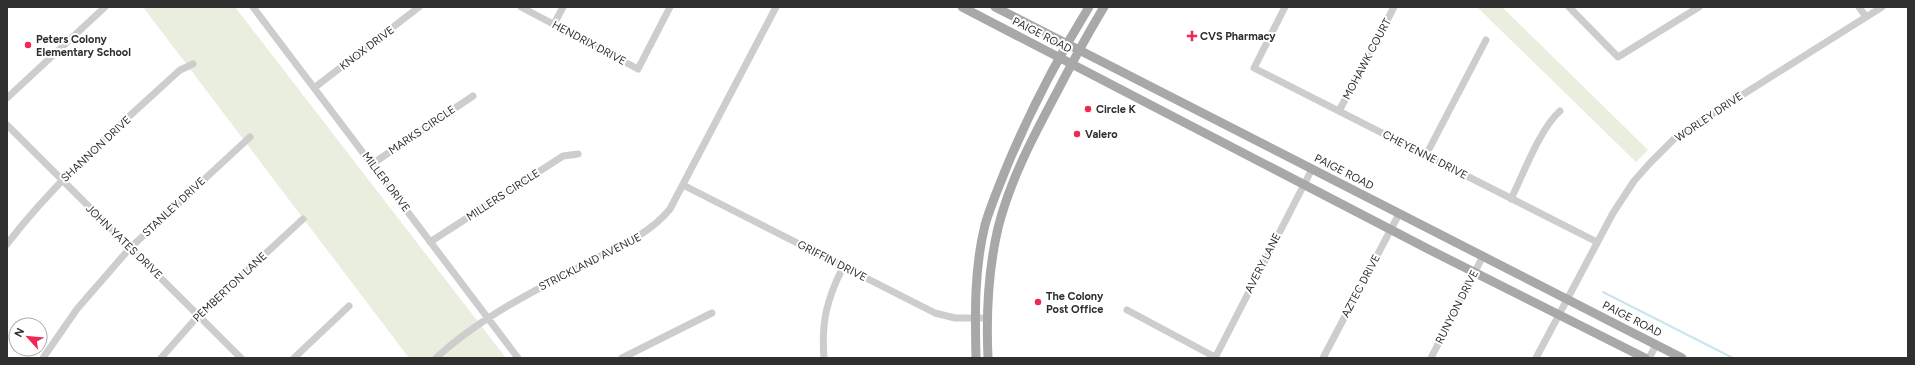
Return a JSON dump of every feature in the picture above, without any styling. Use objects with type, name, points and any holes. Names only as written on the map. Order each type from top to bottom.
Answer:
[{"type":"main road","name":"PAIGE ROAD","points":[[962,7],[1391,230],[1645,358]]},
{"type":"main road","name":"PAIGE ROAD","points":[[995,7],[1682,358]]},
{"type":"main road","points":[[976,358],[975,319],[977,270],[985,225],[996,193],[1016,145],[1060,58],[1089,7]]},
{"type":"main road","points":[[988,358],[987,318],[989,284],[994,246],[1008,197],[1034,134],[1104,7]]},
{"type":"main road","points":[[1165,112],[1170,96]]},
{"type":"main road","points":[[996,193],[1008,197]]},
{"type":"main road","points":[[980,253],[994,246]]},
{"type":"street","points":[[7,98],[104,7]]},
{"type":"street","name":"KNOX DRIVE","points":[[314,88],[419,7]]},
{"type":"street","name":"HENDRIX DRIVE","points":[[521,7],[638,69],[670,7]]},
{"type":"street","points":[[554,24],[563,7]]},
{"type":"street","name":"STRICKLAND AVENUE","points":[[436,358],[452,344],[488,318],[529,293],[651,230],[670,209],[776,7]]},
{"type":"street","name":"CHEYENNE DRIVE","points":[[1284,7],[1254,68],[1597,242]]},
{"type":"street","name":"MOHAWK COURT","points":[[1339,111],[1394,7]]},
{"type":"street","points":[[1569,7],[1618,57],[1699,7]]},
{"type":"street","points":[[1859,7],[1866,17]]},
{"type":"street","name":"WORLEY DRIVE","points":[[1536,358],[1613,213],[1634,181],[1650,163],[1677,136],[1882,7]]},
{"type":"street","name":"MILLER DRIVE","points":[[256,8],[314,88],[518,358]]},
{"type":"street","points":[[1426,155],[1486,40]]},
{"type":"street","name":"SHANNON DRIVE","points":[[7,244],[62,181],[180,70],[194,64]]},
{"type":"street","name":"MARKS CIRCLE","points":[[372,164],[473,96]]},
{"type":"street","points":[[1511,199],[1544,131],[1560,111]]},
{"type":"street","name":"JOHN YATES DRIVE","points":[[7,125],[241,358]]},
{"type":"street","name":"STANLEY DRIVE","points":[[43,358],[77,309],[130,248],[250,137]]},
{"type":"street","name":"MILLERS CIRCLE","points":[[430,242],[563,156],[578,154]]},
{"type":"street","name":"AVERY LANE","points":[[1215,357],[1312,169]]},
{"type":"street","name":"GRIFFIN DRIVE","points":[[682,184],[843,267],[935,312],[955,318],[987,318]]},
{"type":"street","name":"AZTEC DRIVE","points":[[1323,358],[1400,214]]},
{"type":"street","name":"PEMBERTON LANE","points":[[161,358],[198,316],[303,219]]},
{"type":"street","name":"RUNYON DRIVE","points":[[1431,358],[1483,256]]},
{"type":"street","points":[[824,358],[823,343],[827,304],[843,267]]},
{"type":"street","points":[[294,358],[349,306]]},
{"type":"street","points":[[1127,310],[1215,357]]},
{"type":"street","points":[[622,358],[712,313]]},
{"type":"street","points":[[1648,358],[1656,345]]},
{"type":"green space","points":[[143,7],[235,7],[506,358],[409,358]]},
{"type":"green space","points":[[1477,7],[1502,7],[1648,150],[1636,162]]},
{"type":"waterway","points":[[1603,292],[1733,358]]},
{"type":"place","name":"CVS Pharmacy","points":[[1192,36]]},
{"type":"place","name":"Peters Colony Elementary School","points":[[28,45]]},
{"type":"place","name":"Circle K","points":[[1088,109]]},
{"type":"place","name":"Valero","points":[[1077,134]]},
{"type":"place","name":"The Colony Post Office","points":[[1038,302]]}]
